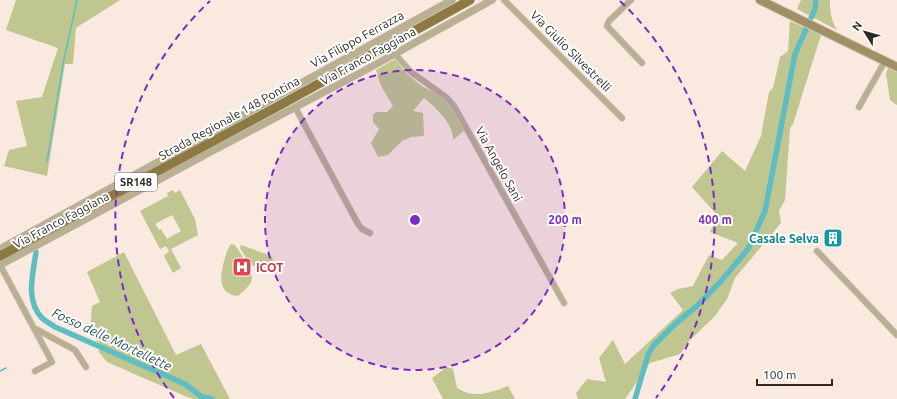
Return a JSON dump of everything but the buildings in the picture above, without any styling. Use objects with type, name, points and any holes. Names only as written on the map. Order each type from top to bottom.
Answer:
[{"type":"main road","name":"Strada Regionale 148 Pontina","points":[[0,256],[470,0]]},
{"type":"main road","points":[[760,0],[897,67]]},
{"type":"street","name":"Via Filippo Ferrazza","points":[[0,249],[452,0]]},
{"type":"street","name":"Via Franco Faggiana","points":[[0,265],[395,54],[492,0]]},
{"type":"street","name":"Via Giulio Silvestrelli","points":[[504,0],[622,118]]},
{"type":"street","points":[[631,0],[609,21],[607,26],[642,63]]},
{"type":"street","name":"Via Angelo Sani","points":[[395,54],[410,72],[446,97],[453,104],[564,303]]},
{"type":"street","points":[[859,107],[885,61]]},
{"type":"street","points":[[295,107],[358,224],[362,229],[370,233]]},
{"type":"street","points":[[817,251],[897,335]]},
{"type":"street","points":[[0,265],[52,362],[35,371]]},
{"type":"street","points":[[34,328],[75,350],[86,367]]},
{"type":"green space","points":[[16,0],[120,0],[76,28],[73,64],[65,64],[47,176],[4,166],[9,150],[27,146],[16,101],[42,97],[58,48],[6,30]]},
{"type":"green space","points":[[801,0],[830,0],[831,16],[837,30],[797,9]]},
{"type":"green space","points":[[790,21],[821,35],[793,124],[790,128],[785,200],[779,211],[781,223],[735,278],[727,299],[715,316],[689,341],[680,354],[650,363],[625,399],[578,399],[576,393],[587,379],[606,382],[599,358],[613,340],[625,364],[683,310],[670,293],[678,289],[693,286],[709,255],[722,260],[738,243],[710,232],[718,216],[692,187],[722,151],[745,171],[761,136],[769,92],[773,88],[780,57],[788,51]]},
{"type":"green space","points":[[395,59],[407,74],[423,87],[440,95],[448,103],[466,129],[453,140],[450,128],[443,116],[424,98],[413,111],[423,113],[424,136],[411,137],[402,141],[388,155],[378,157],[371,143],[379,129],[373,122],[373,114],[377,112],[387,112],[393,106],[381,86],[376,70]]},
{"type":"green space","points":[[888,68],[897,72],[897,105],[890,100],[886,74]]},
{"type":"green space","points":[[173,190],[175,193],[180,190],[195,219],[198,235],[171,249],[181,268],[173,273],[164,256],[169,251],[166,246],[160,249],[140,211],[168,196],[167,193]],"holes":[[[172,215],[181,231],[167,239],[161,229],[159,230],[155,224]]]},
{"type":"green space","points":[[231,244],[235,245],[244,258],[252,278],[249,286],[238,296],[226,291],[223,287],[221,277],[223,264]]},
{"type":"green space","points":[[241,245],[269,255],[272,257],[273,261],[266,268],[257,268],[253,266],[247,260],[240,248]]},
{"type":"green space","points":[[124,252],[176,355],[201,344],[230,399],[194,399],[187,397],[107,362],[98,351],[103,347],[90,334],[92,306],[100,302],[87,272]]},
{"type":"green space","points":[[447,367],[453,369],[457,388],[463,391],[482,394],[508,386],[515,399],[443,399],[432,378]]},
{"type":"waterway","name":"Fosso delle Mortellette","points":[[47,162],[63,64],[77,0]]},
{"type":"waterway","points":[[635,399],[648,355],[653,346],[675,324],[697,306],[722,280],[748,249],[765,211],[795,54],[815,9],[816,0]]},
{"type":"waterway","name":"Fosso delle Mortellette","points":[[36,252],[32,278],[32,295],[33,303],[43,319],[55,327],[185,384],[202,397],[212,399]]},
{"type":"waterway","points":[[0,371],[6,368]]},
{"type":"place","name":"Casale Selva","points":[[833,238]]},
{"type":"place","name":"ICOT","points":[[242,267]]}]
